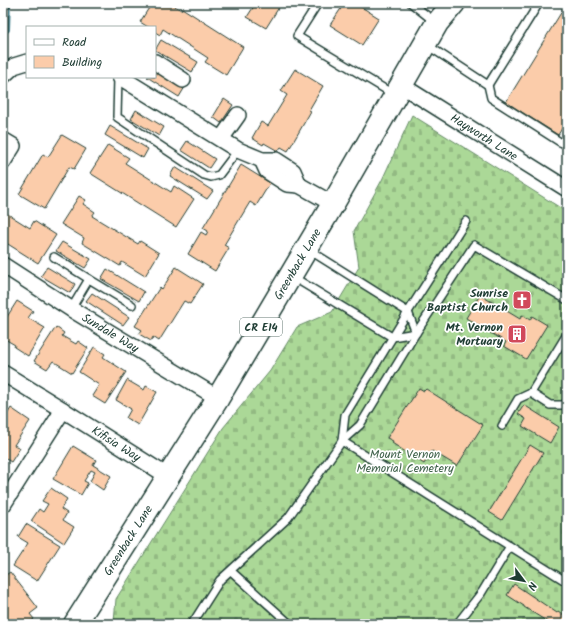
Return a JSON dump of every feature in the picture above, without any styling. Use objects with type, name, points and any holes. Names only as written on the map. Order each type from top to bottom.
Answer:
[{"type":"main road","name":"Greenback Lane","points":[[75,624],[218,398],[291,276],[425,44],[438,13],[454,3]]},
{"type":"street","points":[[3,76],[14,66],[26,62]]},
{"type":"street","points":[[156,63],[183,80]]},
{"type":"street","points":[[121,78],[238,150],[262,160],[267,171],[287,184],[299,185],[333,204]]},
{"type":"street","name":"Hayworth Lane","points":[[398,90],[567,189]]},
{"type":"street","points":[[221,139],[238,115]]},
{"type":"street","points":[[3,140],[13,146],[3,162]]},
{"type":"street","name":"Sundale Way","points":[[3,265],[71,309],[218,398]]},
{"type":"street","name":"Kifisia Way","points":[[3,373],[168,477]]},
{"type":"street","points":[[3,505],[63,410]]},
{"type":"lane","points":[[318,3],[297,36],[398,90]]},
{"type":"lane","points":[[411,3],[438,13]]},
{"type":"lane","points":[[488,85],[539,3]]},
{"type":"lane","points":[[425,44],[488,85],[491,98],[567,145]]},
{"type":"lane","points":[[119,78],[117,117],[204,175],[211,177],[219,175],[238,150]]},
{"type":"lane","points":[[342,441],[345,415],[392,337],[466,221]]},
{"type":"lane","points":[[192,624],[220,580],[288,518],[342,441],[360,425],[416,333],[474,245],[567,300]]},
{"type":"lane","points":[[307,249],[408,312],[416,333]]},
{"type":"lane","points":[[54,257],[132,305]]},
{"type":"lane","points":[[291,276],[392,337],[416,333]]},
{"type":"lane","points":[[71,309],[89,279]]},
{"type":"lane","points":[[502,426],[518,399],[531,393],[567,334]]},
{"type":"lane","points":[[531,393],[550,405],[563,405],[567,402]]},
{"type":"lane","points":[[342,441],[567,582]]},
{"type":"lane","points":[[457,624],[482,592],[510,546]]},
{"type":"lane","points":[[231,571],[290,624]]},
{"type":"green space","name":"Mount Vernon Memorial Cemetery","points":[[412,115],[567,212],[567,624],[119,624],[114,621],[116,599],[223,428],[270,371],[297,327],[332,312],[359,267],[354,231],[382,180]]},
{"type":"building","points":[[152,3],[170,3],[181,10],[182,8],[243,47],[226,75],[205,62],[208,58],[163,29],[160,35],[156,33],[156,26],[146,26],[140,22]]},
{"type":"building","points":[[256,3],[281,4],[266,28],[247,17]]},
{"type":"building","points":[[347,3],[355,3],[379,18],[362,45],[330,25],[342,7],[344,8]]},
{"type":"building","points":[[567,3],[567,120],[558,135],[506,102]]},
{"type":"building","points":[[161,40],[198,62],[192,72],[156,51]]},
{"type":"building","points":[[295,69],[323,86],[309,110],[311,111],[288,151],[281,147],[278,151],[264,143],[263,145],[252,138],[261,122],[268,126],[287,95],[281,91]]},
{"type":"building","points":[[156,70],[185,87],[179,97],[149,78],[156,78]]},
{"type":"building","points":[[224,99],[233,105],[221,123],[213,117]]},
{"type":"building","points":[[136,110],[164,127],[159,136],[131,119]]},
{"type":"building","points":[[110,126],[148,149],[143,158],[105,135]]},
{"type":"building","points":[[62,135],[86,149],[74,169],[69,167],[44,209],[19,194],[43,154],[48,157]]},
{"type":"building","points":[[187,141],[215,159],[209,168],[181,150]]},
{"type":"building","points":[[108,145],[129,158],[125,163],[171,192],[174,186],[194,199],[176,227],[90,173]]},
{"type":"building","points":[[241,165],[270,183],[256,206],[250,202],[224,245],[229,248],[215,271],[188,254],[201,232],[206,235],[208,231],[203,228]]},
{"type":"building","points":[[175,167],[213,191],[207,199],[170,176]]},
{"type":"building","points":[[79,196],[86,200],[83,204],[95,212],[92,216],[138,244],[140,241],[159,253],[145,276],[122,262],[120,266],[82,243],[84,238],[61,224]]},
{"type":"building","points":[[3,211],[30,228],[34,221],[56,235],[38,263],[3,241]]},
{"type":"building","points":[[62,242],[91,259],[85,268],[56,251]]},
{"type":"building","points":[[47,267],[75,284],[70,293],[41,276]]},
{"type":"building","points":[[176,267],[203,284],[190,304],[184,301],[159,341],[153,337],[151,341],[139,334],[142,330],[135,326],[160,287],[162,289]]},
{"type":"building","points":[[107,269],[144,292],[139,301],[101,279]]},
{"type":"building","points":[[3,291],[8,294],[3,303]]},
{"type":"building","points":[[92,293],[129,317],[123,325],[86,301]]},
{"type":"building","name":"Mt. Vernon Mortuary","points":[[480,295],[520,319],[522,315],[530,320],[532,316],[547,325],[526,359],[504,346],[506,342],[466,318]]},
{"type":"building","points":[[17,301],[33,311],[28,318],[45,328],[28,356],[14,347],[15,345],[3,338],[3,323]]},
{"type":"building","points":[[56,327],[64,333],[62,336],[76,344],[78,341],[88,348],[72,373],[53,361],[47,369],[34,361]]},
{"type":"building","points":[[94,347],[105,354],[103,357],[126,372],[105,404],[92,396],[99,385],[79,372]]},
{"type":"building","points":[[127,380],[144,390],[146,386],[157,392],[138,425],[126,418],[131,409],[116,400]]},
{"type":"building","points":[[419,388],[424,391],[426,389],[483,425],[457,466],[432,451],[424,464],[392,443],[393,441],[387,438]]},
{"type":"building","points":[[524,405],[559,427],[550,443],[522,426],[526,419],[518,414]]},
{"type":"building","points":[[11,408],[30,421],[14,445],[20,448],[11,462],[3,457],[3,421]]},
{"type":"building","points":[[530,445],[543,453],[502,520],[489,512]]},
{"type":"building","points":[[73,446],[96,460],[93,465],[111,476],[103,490],[90,481],[95,472],[91,470],[84,481],[88,483],[81,495],[53,479]]},
{"type":"building","points":[[51,488],[67,499],[61,509],[67,513],[63,520],[74,527],[64,543],[31,521],[39,509],[43,512],[48,504],[42,501]]},
{"type":"building","points":[[26,524],[60,545],[37,581],[13,566],[28,543],[18,537]]},
{"type":"building","points":[[10,572],[38,608],[30,614],[34,619],[28,624],[3,624],[3,577]]},
{"type":"building","points":[[514,584],[557,613],[558,611],[567,617],[567,624],[551,624],[507,595]]},
{"type":"waterway","points":[[3,34],[8,30],[9,3]]},
{"type":"place","name":"Sunrise Baptist Church","points":[[522,300]]},
{"type":"place","name":"Mt. Vernon Mortuary","points":[[517,334]]}]
